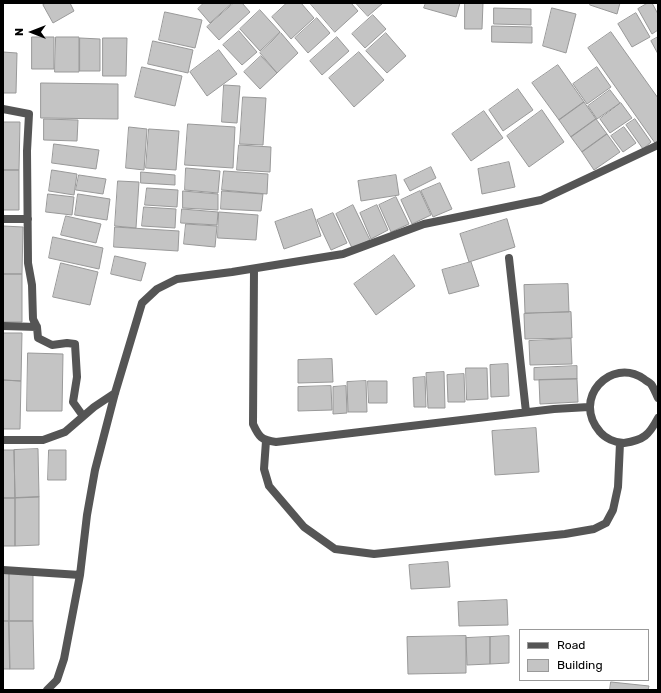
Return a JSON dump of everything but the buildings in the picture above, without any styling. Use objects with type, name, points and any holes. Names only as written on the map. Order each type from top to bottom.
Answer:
[{"type":"street","points":[[3,109],[29,114],[27,151],[28,263],[32,285],[33,319],[37,327],[38,338],[52,345],[67,343],[75,344],[77,377],[73,402],[83,416]]},
{"type":"street","points":[[54,690],[64,658],[80,575],[87,515],[95,470],[115,393],[142,303],[157,289],[177,279],[254,269],[343,254],[424,224],[541,200],[658,145]]},
{"type":"street","points":[[3,219],[28,219]]},
{"type":"street","points":[[509,258],[526,412]]},
{"type":"street","points":[[254,269],[253,424],[259,436],[266,441],[276,442],[526,412],[589,407]]},
{"type":"street","points":[[3,326],[37,327]]},
{"type":"street","points":[[658,398],[651,384],[637,375],[620,372],[605,378],[593,391],[589,407],[593,424],[600,433],[604,437],[620,443],[636,441],[651,432],[658,418]]},
{"type":"street","points":[[3,440],[43,440],[65,432],[83,416],[115,393]]},
{"type":"street","points":[[266,441],[264,469],[269,486],[304,527],[335,550],[374,554],[565,534],[594,529],[606,522],[613,510],[618,487],[620,443]]},
{"type":"street","points":[[3,570],[80,575]]},
{"type":"street","points":[[47,690],[57,680]]}]
